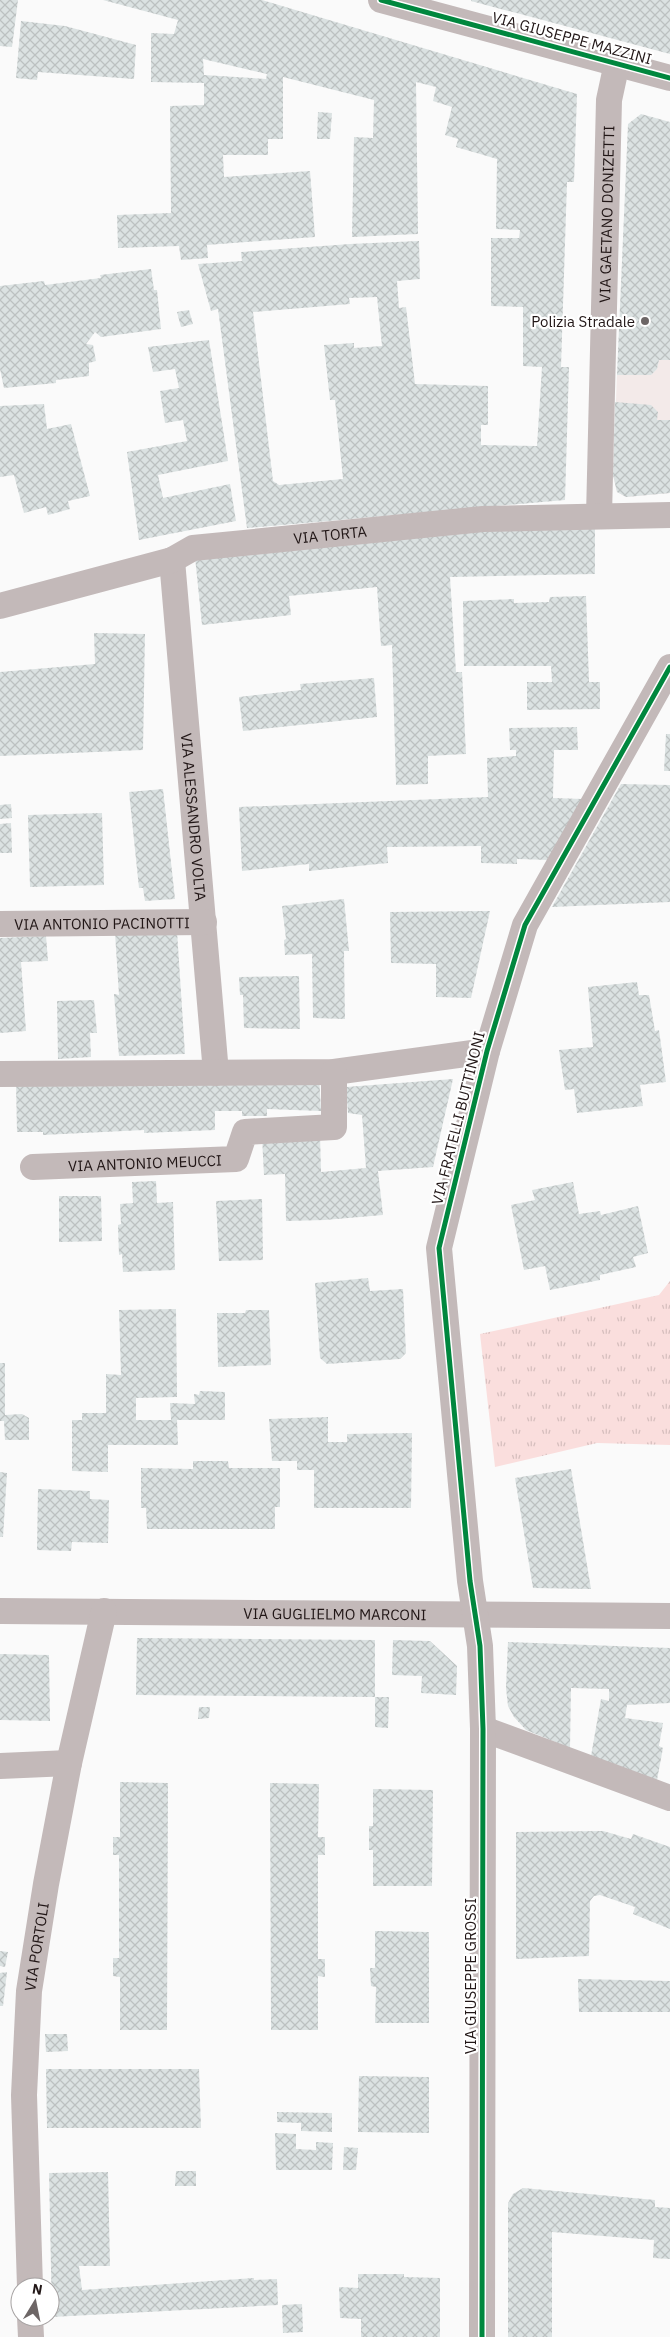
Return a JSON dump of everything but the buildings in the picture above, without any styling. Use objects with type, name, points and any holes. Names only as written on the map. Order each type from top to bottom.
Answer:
[{"type":"street","name":"VIA GIUSEPPE MAZZINI","points":[[381,0],[670,78]]},
{"type":"street","name":"VIA GAETANO DONIZETTI","points":[[599,516],[609,100],[617,63]]},
{"type":"street","name":"VIA TORTA","points":[[0,606],[172,560],[193,548],[483,519],[670,515]]},
{"type":"street","name":"VIA ALESSANDRO VOLTA","points":[[172,560],[216,1073]]},
{"type":"street","name":"VIA FRATELLI BUTTINONI","points":[[475,1615],[439,1248],[487,1051],[525,925],[670,667]]},
{"type":"street","name":"VIA ANTONIO PACINOTTI","points":[[0,924],[204,922]]},
{"type":"street","points":[[0,1074],[334,1072],[487,1051]]},
{"type":"street","name":"VIA ANTONIO MEUCCI","points":[[33,1167],[236,1159],[245,1132],[334,1127],[334,1072]]},
{"type":"street","name":"VIA GUGLIELMO MARCONI","points":[[0,1611],[670,1616]]},
{"type":"street","name":"VIA PORTOLI","points":[[30,2277],[24,2095],[29,1992],[68,1763],[104,1611]]},
{"type":"street","name":"VIA GIUSEPPE GROSSI","points":[[475,1615],[480,1646],[483,1729],[482,2337]]},
{"type":"street","points":[[483,1729],[670,1798]]},
{"type":"street","points":[[0,1766],[68,1763]]},
{"type":"shaded area","points":[[659,360],[670,360],[670,493],[626,497],[617,492],[613,475],[617,375],[651,375],[657,369]]},
{"type":"green space","points":[[670,1281],[670,1445],[597,1443],[495,1467],[480,1334],[659,1295]]},
{"type":"cycle path","points":[[381,0],[670,78]]},
{"type":"cycle path","points":[[482,2337],[483,1729],[480,1646],[470,1581],[439,1248],[487,1051],[525,925],[670,667]]},
{"type":"place","name":"Polizia Stradale","points":[[645,321]]}]
